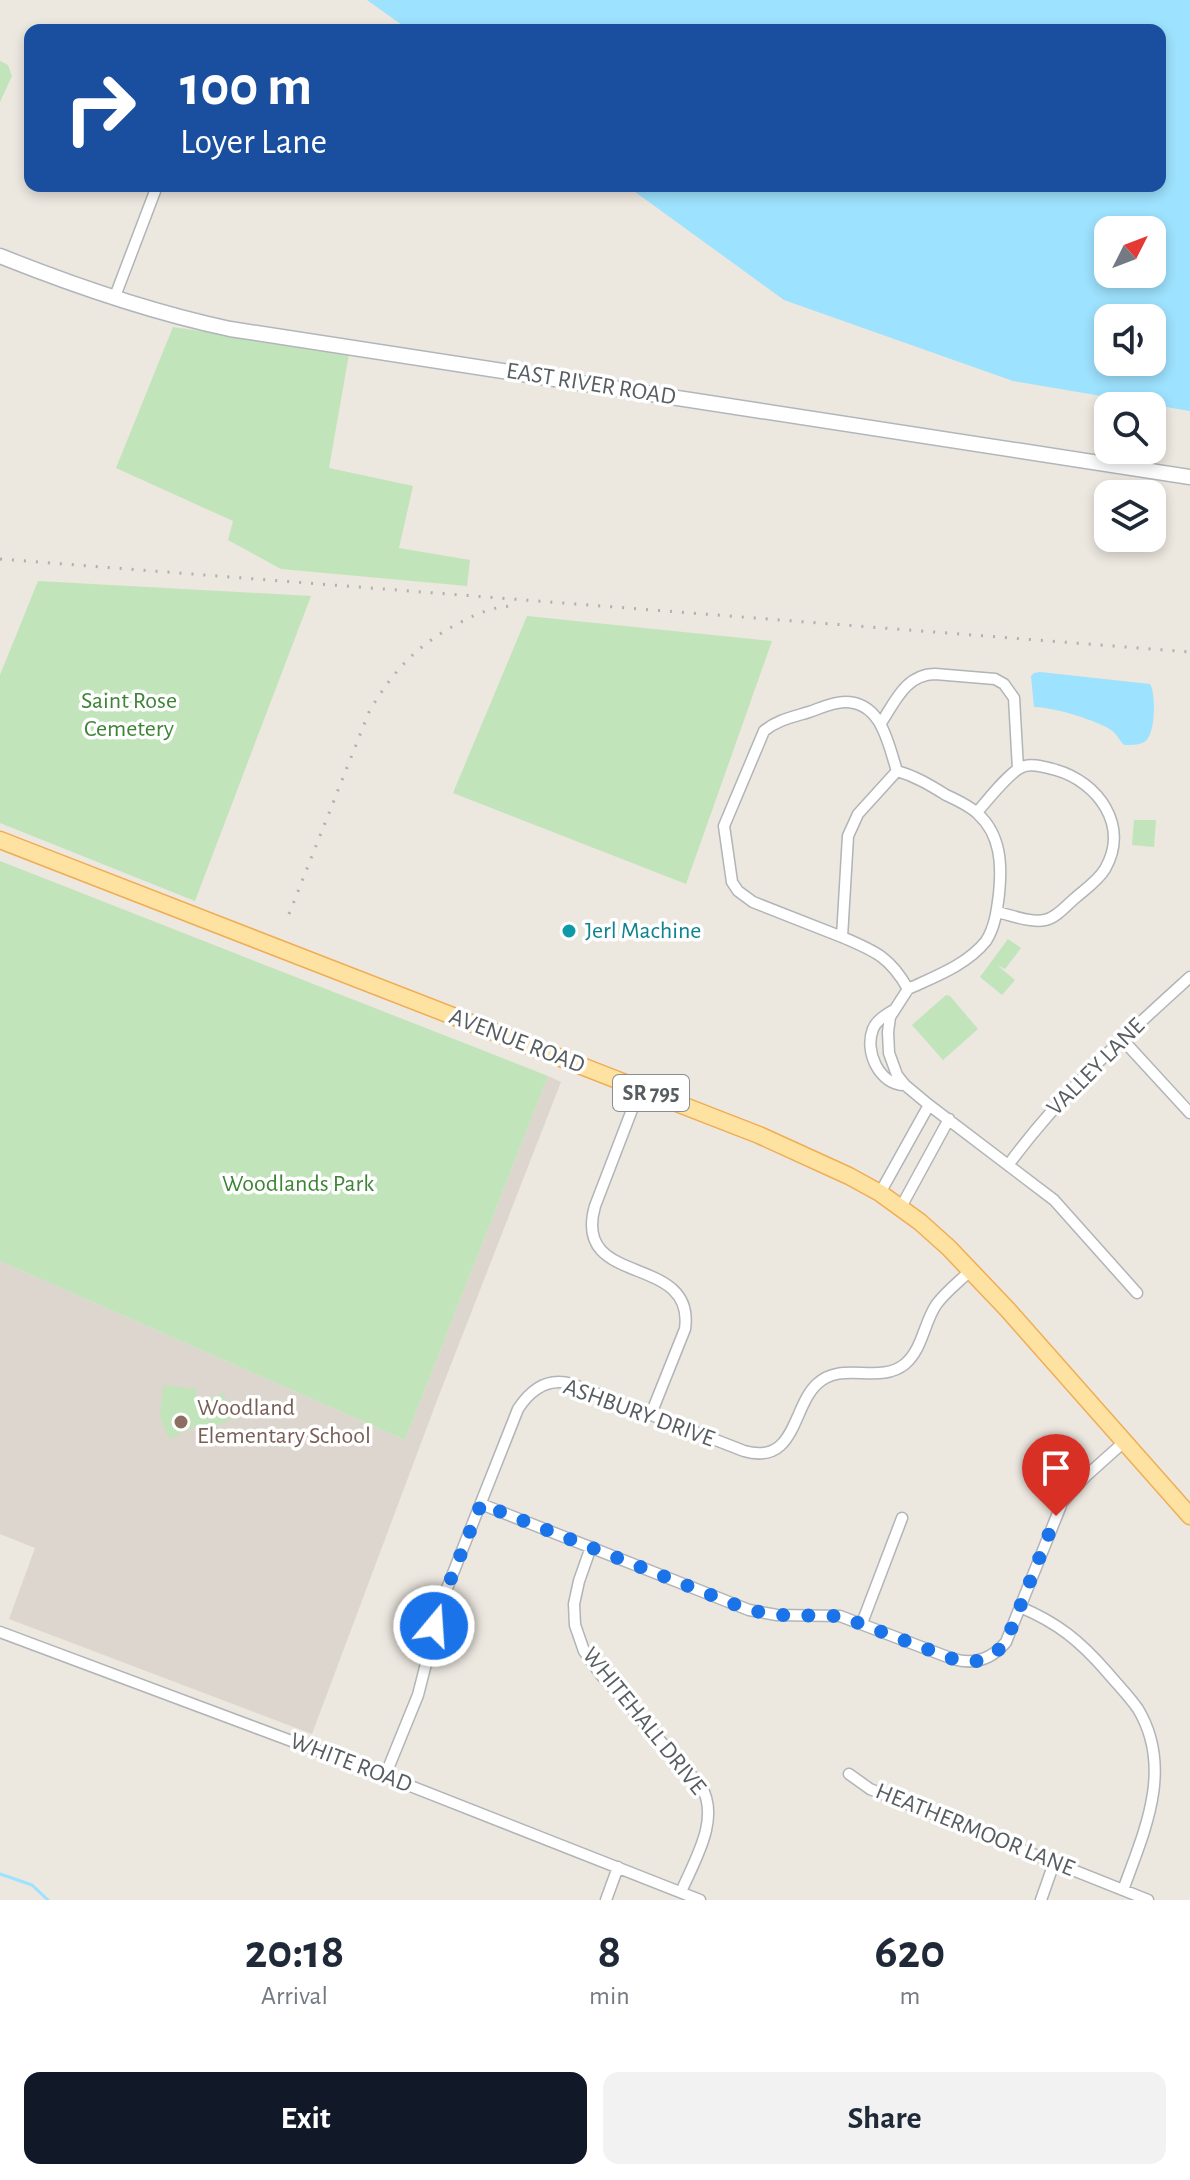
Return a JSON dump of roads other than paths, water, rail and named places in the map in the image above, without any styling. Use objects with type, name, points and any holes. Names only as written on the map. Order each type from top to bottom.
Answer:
[{"type":"main road","name":"EAST RIVER ROAD","points":[[0,256],[114,299],[230,329],[1190,477]]},
{"type":"main road","name":"AVENUE ROAD","points":[[0,840],[808,1156],[880,1193],[940,1239],[971,1270],[1190,1516]]},
{"type":"street","points":[[114,299],[155,192]]},
{"type":"street","points":[[881,723],[908,683],[916,677],[935,674],[995,679],[1004,684],[1014,698],[1018,769]]},
{"type":"street","points":[[897,771],[881,723],[855,703],[845,702],[776,722],[764,731],[724,826],[732,882],[738,891],[753,902],[875,951],[897,969],[908,989]]},
{"type":"street","points":[[977,812],[1018,769],[1028,765],[1076,778],[1099,795],[1110,815],[1113,850],[1103,873],[1052,918],[1036,920],[997,912]]},
{"type":"street","points":[[897,771],[912,775],[977,812],[992,832],[1000,854],[1001,872],[997,912],[985,942],[955,967],[908,989],[893,1010],[887,1042],[894,1067],[905,1085],[929,1105],[1054,1200],[1137,1293]]},
{"type":"street","points":[[842,937],[848,836],[858,814],[897,771]]},
{"type":"street","name":"VALLEY LANE","points":[[1009,1164],[1059,1101],[1190,977]]},
{"type":"street","points":[[893,1010],[875,1024],[872,1049],[882,1076],[894,1084],[905,1085]]},
{"type":"street","points":[[1122,1039],[1190,1113]]},
{"type":"street","points":[[640,1089],[595,1206],[591,1226],[595,1241],[604,1254],[666,1282],[680,1297],[685,1309],[683,1335],[651,1414]]},
{"type":"street","points":[[880,1193],[929,1105]]},
{"type":"street","points":[[901,1207],[949,1119]]},
{"type":"street","name":"ASHBURY DRIVE","points":[[385,1776],[418,1695],[442,1601],[518,1409],[528,1395],[552,1382],[566,1382],[744,1451],[770,1451],[793,1431],[810,1393],[825,1377],[839,1372],[890,1372],[909,1360],[937,1304],[971,1270]]},
{"type":"street","points":[[481,1504],[749,1610],[777,1615],[840,1616],[953,1659],[973,1662],[986,1659],[1009,1636],[1062,1503],[1086,1476],[1124,1442]]},
{"type":"street","points":[[862,1623],[902,1518]]},
{"type":"street","name":"WHITEHALL DRIVE","points":[[591,1547],[574,1604],[575,1625],[584,1651],[601,1675],[701,1786],[708,1800],[708,1822],[681,1892]]},
{"type":"street","points":[[1020,1607],[1047,1618],[1082,1645],[1131,1700],[1149,1734],[1155,1762],[1155,1790],[1123,1890]]},
{"type":"street","name":"WHITE ROAD","points":[[0,1632],[385,1776],[700,1900]]},
{"type":"street","name":"HEATHERMOOR LANE","points":[[849,1774],[870,1789],[1148,1900]]},
{"type":"street","points":[[1041,1900],[1054,1863]]},
{"type":"street","points":[[606,1900],[618,1867]]},
{"type":"water","points":[[367,0],[1190,0],[1190,411],[1166,407],[1166,392],[1094,392],[1094,395],[1013,381],[784,300],[635,192],[1166,192],[1166,24],[401,24]]},
{"type":"water","points":[[1040,672],[1150,684],[1154,714],[1148,738],[1140,744],[1124,745],[1113,732],[1096,722],[1062,711],[1034,707],[1031,676]]},
{"type":"waterway","points":[[0,1874],[32,1885],[48,1900]]},
{"type":"railway","points":[[0,559],[1190,652]]},
{"type":"railway","points":[[289,914],[369,712],[388,683],[421,648],[447,629],[480,613],[511,606]]},
{"type":"place","name":"Jerl Machine","points":[[569,931]]},
{"type":"place","name":"Woodland Elementary School","points":[[181,1422]]},
{"type":"park label","name":"Saint Rose Cemetery","points":[[129,715]]},
{"type":"park label","name":"Woodlands Park","points":[[298,1184]]}]
